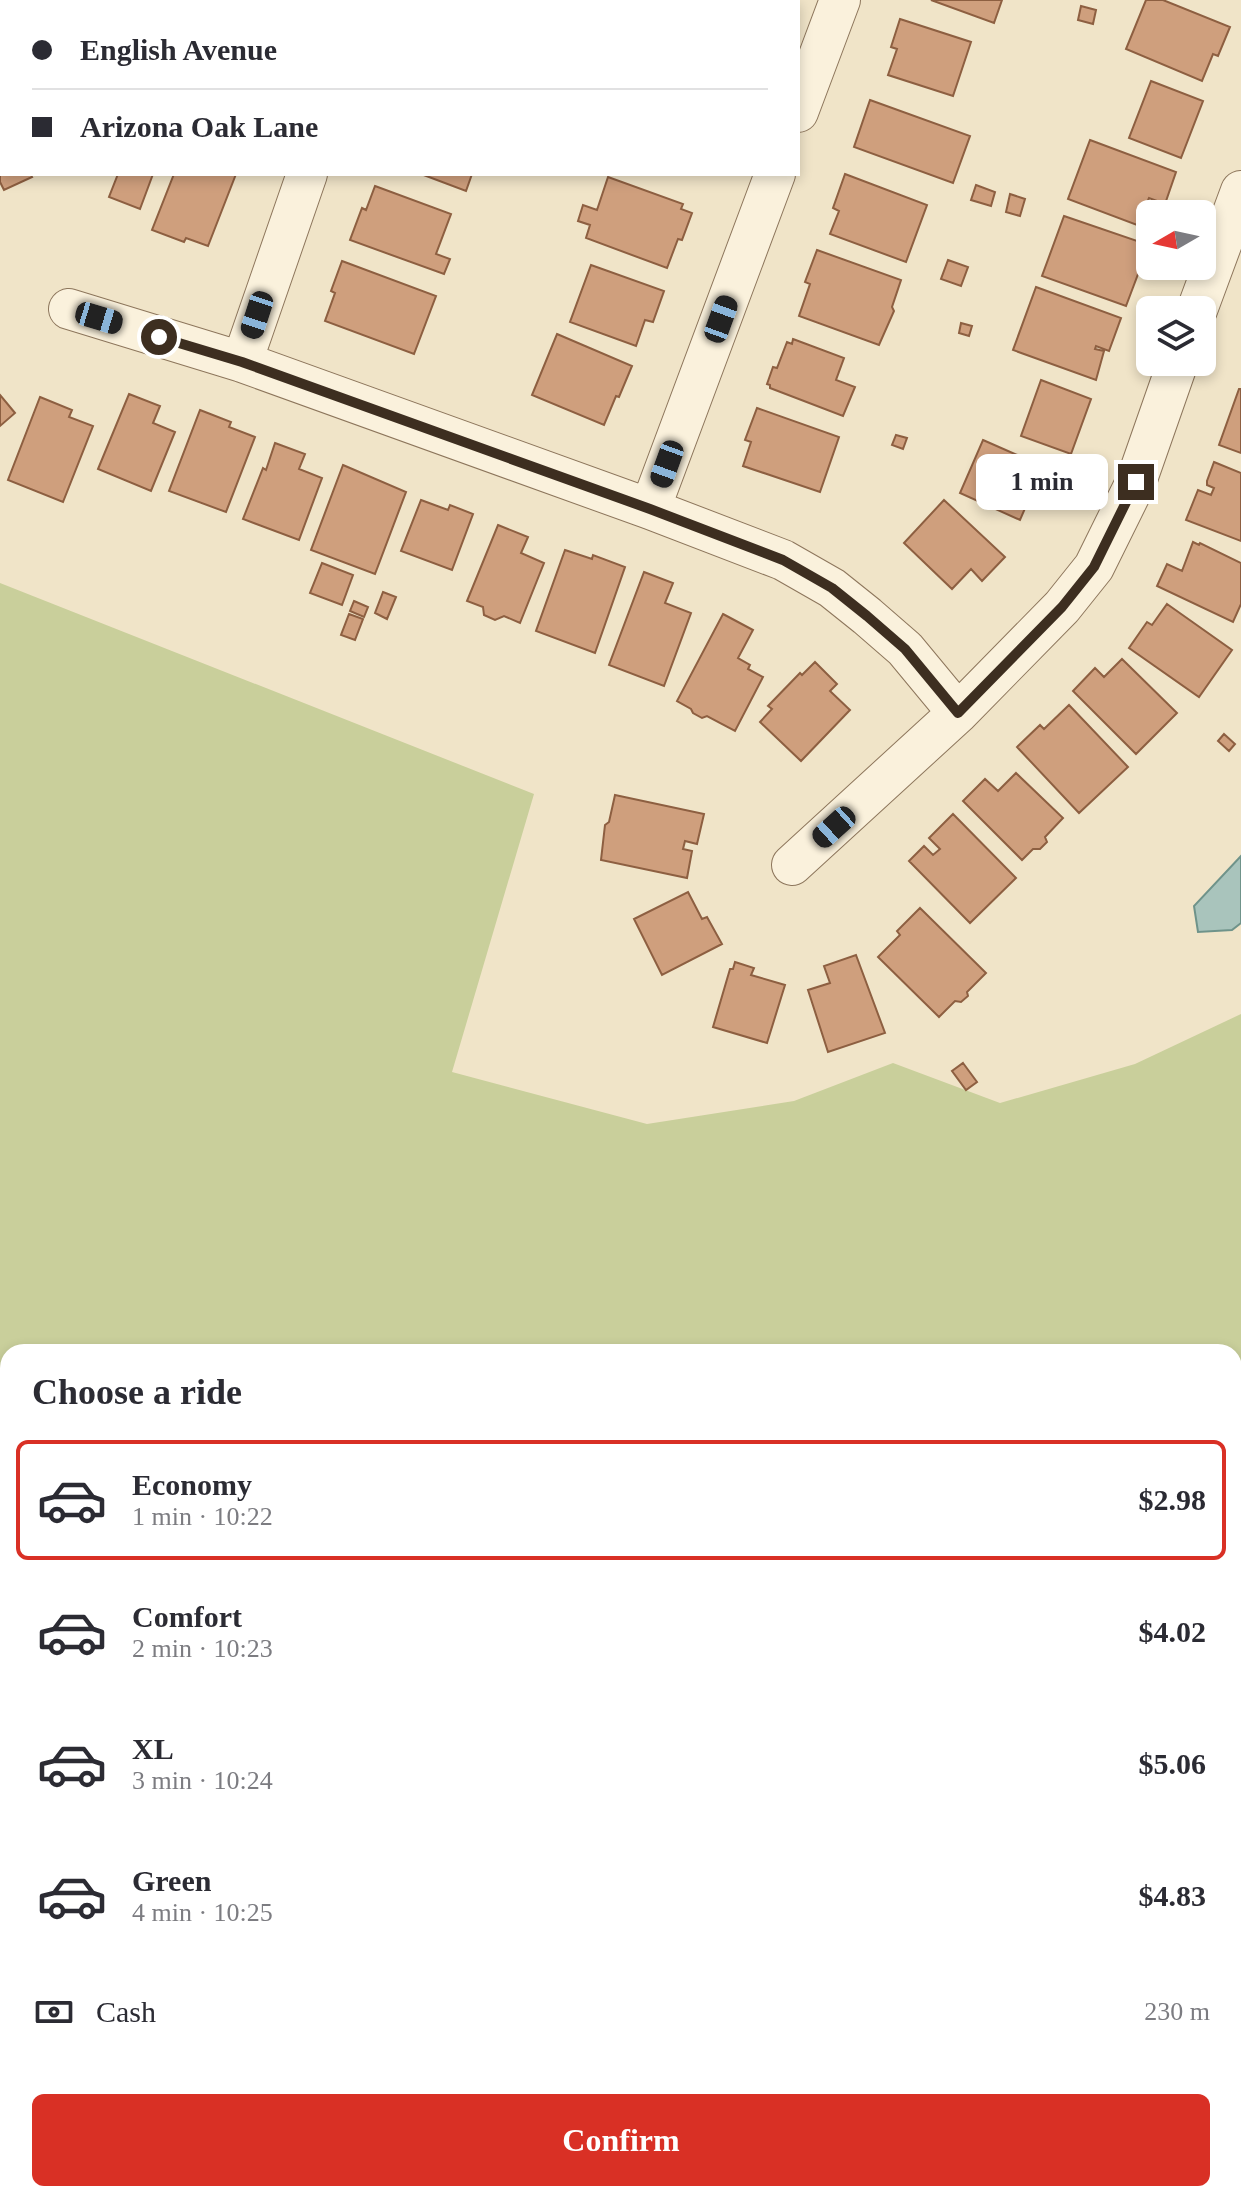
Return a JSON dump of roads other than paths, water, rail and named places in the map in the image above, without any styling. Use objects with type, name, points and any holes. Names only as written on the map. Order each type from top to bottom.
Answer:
[{"type":"street","points":[[800,107],[840,0]]},
{"type":"street","points":[[242,362],[306,176]]},
{"type":"street","points":[[650,509],[774,176]]},
{"type":"street","points":[[1202,296],[1241,191]]},
{"type":"street","points":[[69,309],[242,362],[783,560],[832,588],[905,649],[958,713]]},
{"type":"street","points":[[792,865],[958,713],[1062,607],[1094,567],[1136,482],[1173,376]]},
{"type":"water","points":[[1241,856],[1241,923],[1232,930],[1198,932],[1194,906]]}]
